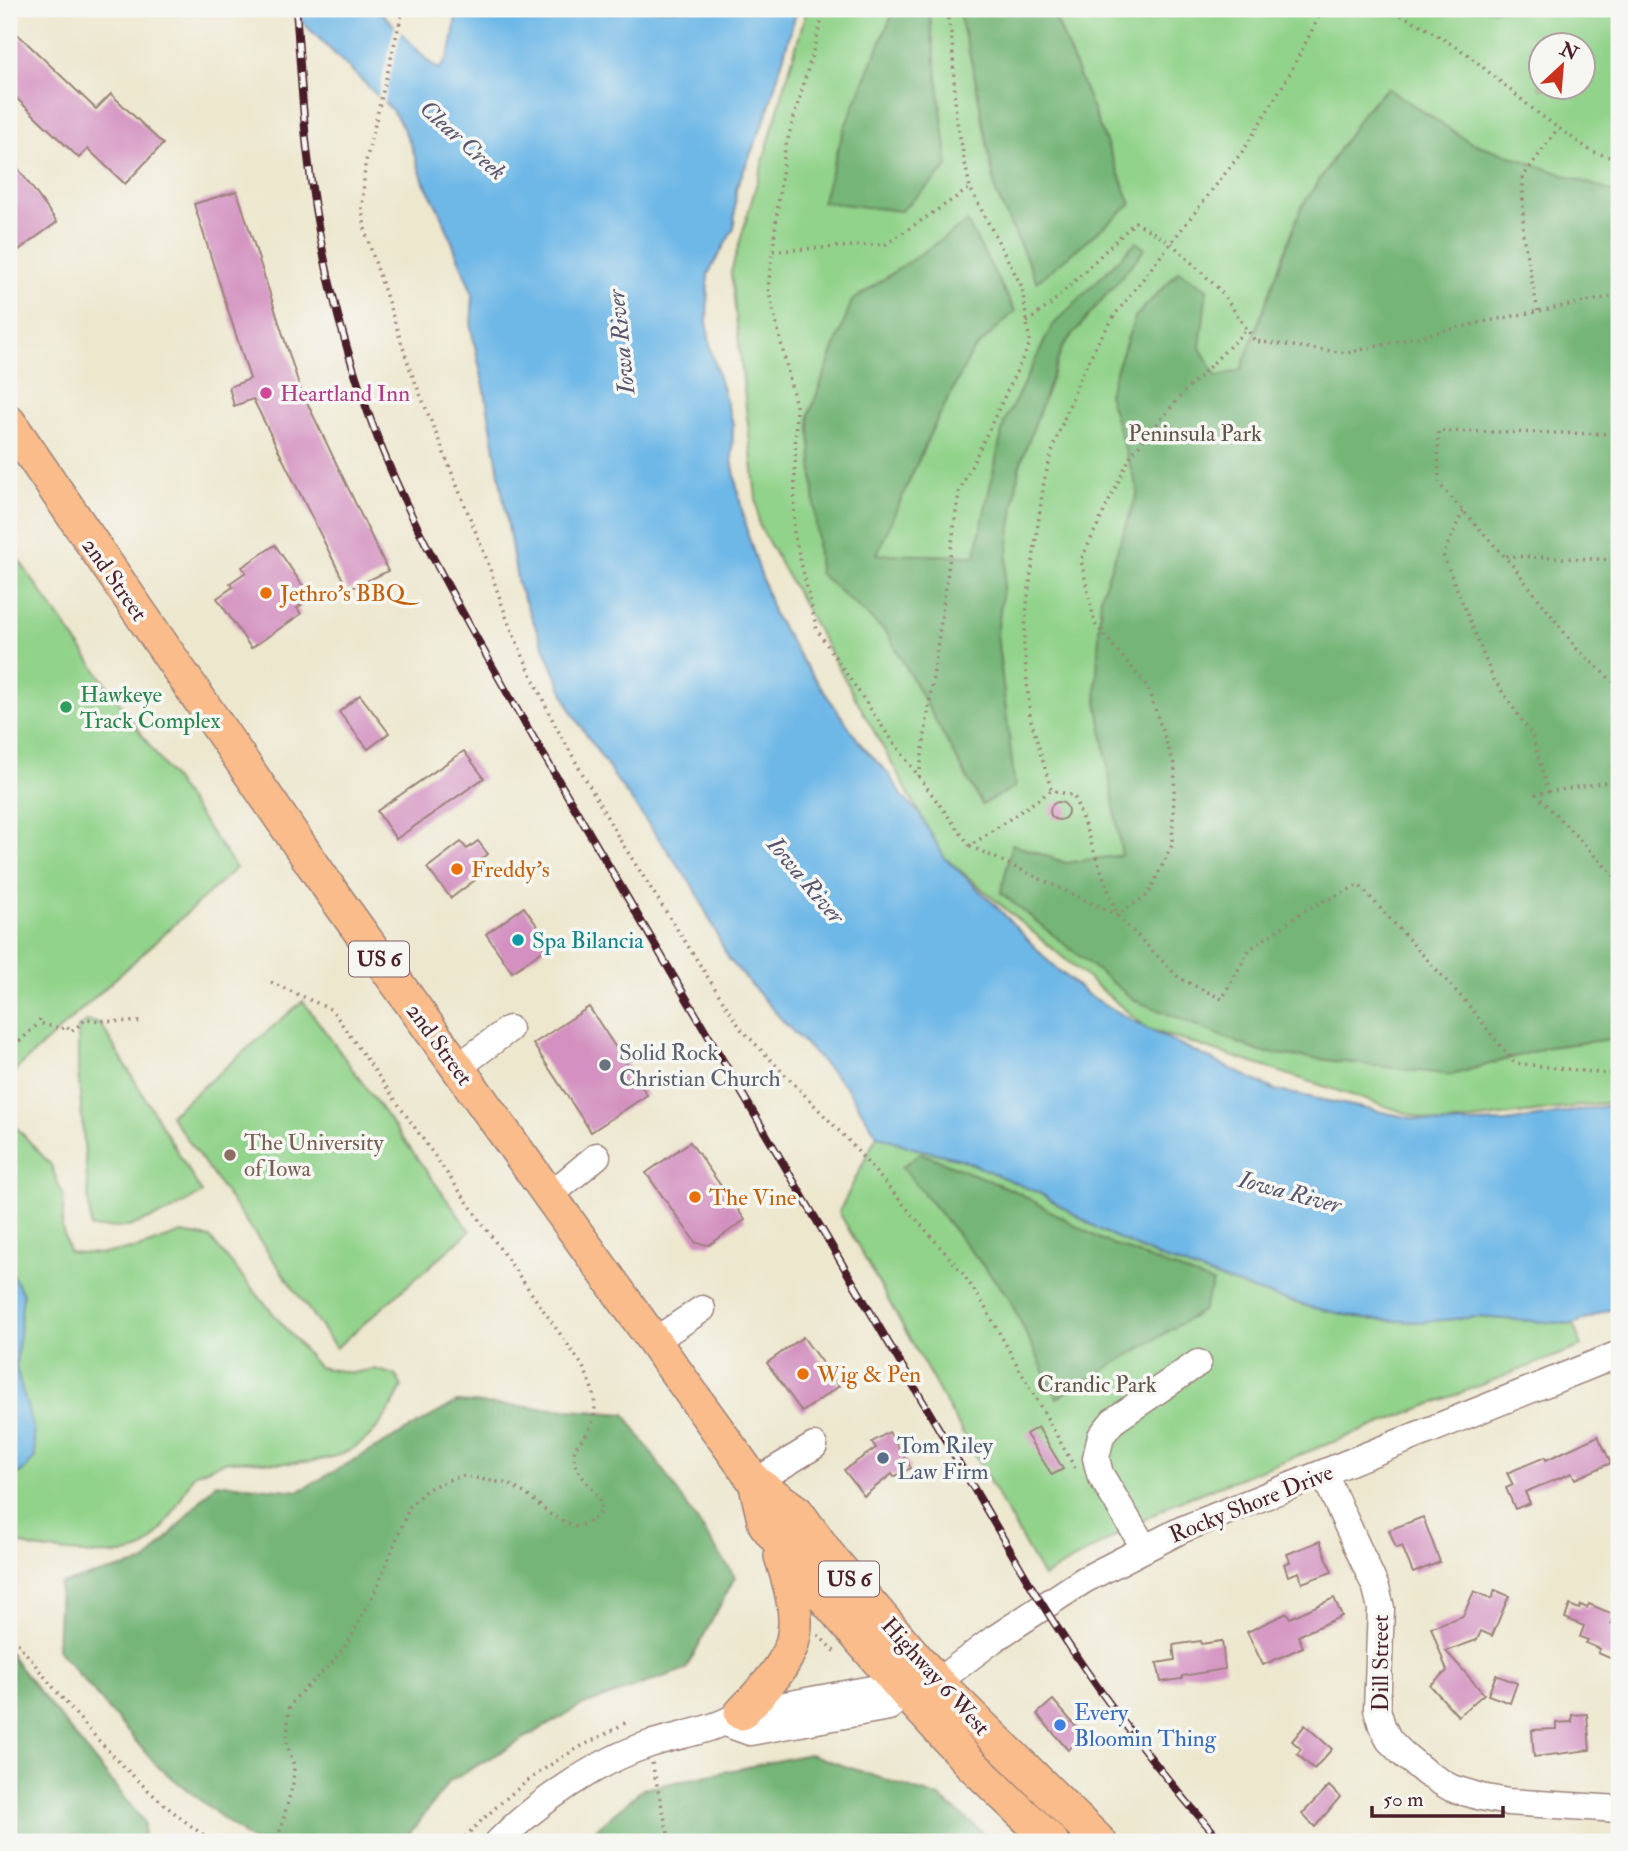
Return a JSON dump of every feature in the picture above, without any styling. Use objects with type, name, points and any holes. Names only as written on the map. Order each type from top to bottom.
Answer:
[{"type":"main road","name":"2nd Street","points":[[10,426],[333,894],[755,1482]]},
{"type":"main road","name":"Highway 6 West","points":[[755,1482],[765,1524],[818,1591],[971,1763],[1052,1842]]},
{"type":"main road","name":"Highway 6 West","points":[[755,1482],[797,1512],[829,1556],[937,1682],[1100,1842]]},
{"type":"main road","points":[[733,1718],[779,1670],[792,1647],[796,1629],[795,1605],[775,1537]]},
{"type":"street","points":[[457,1068],[509,1029]]},
{"type":"street","points":[[549,1196],[597,1156]]},
{"type":"street","points":[[653,1342],[702,1309]]},
{"type":"street","name":"Rocky Shore Drive","points":[[906,1693],[937,1682],[1030,1615],[1084,1580],[1144,1547],[1619,1354]]},
{"type":"street","points":[[1144,1547],[1100,1475],[1096,1458],[1101,1436],[1113,1421],[1198,1363]]},
{"type":"street","points":[[755,1482],[814,1446]]},
{"type":"street","name":"Dill Street","points":[[1324,1474],[1376,1588],[1381,1608],[1377,1709],[1389,1740],[1426,1773],[1451,1788],[1508,1802],[1619,1809]]},
{"type":"street","points":[[498,1842],[543,1802],[576,1780],[647,1744],[733,1718],[872,1689],[906,1693]]},
{"type":"path","points":[[403,9],[365,165],[362,209],[366,234],[415,380],[485,555],[508,622],[555,725],[620,839],[741,1029],[847,1139],[961,1270],[982,1302],[1076,1470]]},
{"type":"path","points":[[825,9],[786,149],[768,288],[796,406],[794,533],[817,630],[970,846],[1117,915],[1179,978],[1222,999],[1249,950],[1307,909],[1359,885],[1465,1002],[1514,1063],[1610,1074],[1619,1071]]},
{"type":"path","points":[[919,777],[959,492],[1030,343],[1022,287],[970,188],[956,117],[952,38],[946,9]]},
{"type":"path","points":[[1052,790],[1030,717],[1024,645],[1027,603],[1044,481],[1065,414],[1098,342],[1117,312],[1245,148],[1290,73],[1323,9]]},
{"type":"path","points":[[1388,9],[1421,25],[1467,54],[1558,128],[1591,151],[1619,160]]},
{"type":"path","points":[[1538,311],[1523,236],[1523,177],[1558,128]]},
{"type":"path","points":[[773,251],[886,244],[970,188]]},
{"type":"path","points":[[1027,322],[1051,304],[1135,222],[1171,243],[1220,290],[1255,341],[1348,353],[1538,311],[1619,297]]},
{"type":"path","points":[[1117,915],[1147,895],[1172,845],[1175,767],[1147,686],[1095,624],[1081,560],[1131,455],[1184,392],[1247,329]]},
{"type":"path","points":[[1619,434],[1438,431],[1439,484],[1504,556],[1577,649],[1619,687]]},
{"type":"path","points":[[1463,511],[1443,555],[1493,678],[1532,735],[1548,792]]},
{"type":"path","points":[[1504,556],[1619,560]]},
{"type":"path","points":[[1619,779],[1536,794],[1619,881]]},
{"type":"path","points":[[970,846],[1052,790],[1074,796],[1117,915]]},
{"type":"path","points":[[271,982],[332,1010],[582,1366],[591,1383],[595,1417],[587,1434],[578,1443],[574,1454],[575,1463],[595,1491],[601,1505],[600,1513],[591,1522],[576,1527],[551,1515],[509,1484],[463,1476],[426,1490],[410,1506],[377,1587],[349,1641],[332,1663],[289,1707],[287,1745],[294,1765],[293,1784],[276,1842]]},
{"type":"path","points":[[9,1051],[40,1021],[62,1029],[66,1027],[71,1032],[86,1018],[144,1022]]},
{"type":"path","points":[[9,1632],[68,1707],[124,1769],[183,1822],[214,1842]]},
{"type":"path","points":[[9,1656],[21,1648]]},
{"type":"path","points":[[647,1744],[670,1842]]},
{"type":"green space","name":"Peninsula Park","points":[[807,9],[1619,9],[1619,1101],[1440,1124],[1148,1029],[944,857],[759,525],[731,272]]},
{"type":"green space","points":[[900,9],[929,9],[948,167],[901,211],[822,202],[844,129],[892,15]]},
{"type":"green space","points":[[958,9],[1052,9],[1131,204],[1037,282],[996,193],[974,73]]},
{"type":"green space","points":[[1387,88],[1470,142],[1619,194],[1619,1038],[1549,1047],[1452,1075],[1260,1052],[1134,1000],[1001,893],[1012,844],[1066,863],[1122,855],[1096,694],[1101,595],[1138,492],[1108,394],[1135,317],[1179,271],[1207,289],[1200,348],[1217,377],[1241,370],[1301,208],[1364,111]]},
{"type":"green space","points":[[967,222],[1015,311],[972,352],[931,432],[877,554],[975,556],[1004,423],[1052,326],[1136,242],[1145,249],[1063,346],[1019,468],[997,634],[1015,787],[982,805],[887,633],[819,573],[809,415],[852,301]]},
{"type":"green space","name":"Hawkeye Track Complex","points":[[9,546],[236,868],[9,1076]]},
{"type":"green space","points":[[303,1001],[470,1231],[336,1348],[170,1115]]},
{"type":"green space","points":[[87,1021],[100,1023],[202,1193],[169,1212],[128,1227],[91,1228],[78,1070],[78,1028]]},
{"type":"green space","points":[[9,1122],[51,1165],[64,1199],[62,1228],[69,1252],[100,1254],[139,1248],[182,1233],[210,1238],[318,1367],[352,1373],[374,1369],[396,1375],[402,1387],[381,1423],[357,1446],[326,1459],[284,1463],[230,1461],[194,1474],[159,1533],[142,1549],[134,1552],[90,1554],[58,1551],[34,1548],[9,1539]]},
{"type":"green space","name":"Crandic Park","points":[[877,1135],[914,1148],[961,1159],[1041,1194],[1102,1231],[1159,1257],[1256,1291],[1310,1307],[1366,1319],[1419,1322],[1479,1317],[1573,1324],[1582,1346],[1172,1504],[1043,1577],[839,1212]]},
{"type":"green space","points":[[921,1153],[1015,1191],[1102,1240],[1213,1283],[1202,1311],[1057,1398],[1008,1296],[902,1167]]},
{"type":"green space","points":[[457,1402],[625,1414],[735,1577],[686,1669],[581,1706],[450,1781],[403,1842],[253,1842],[156,1765],[57,1649],[60,1584],[146,1562],[216,1483],[299,1491]]},
{"type":"green space","points":[[9,1654],[144,1822],[144,1842],[9,1842]]},
{"type":"green space","points":[[809,1754],[940,1798],[995,1842],[581,1842],[643,1789]]},
{"type":"water","points":[[289,9],[378,9],[439,69],[451,49],[457,9],[797,9],[767,114],[736,189],[734,228],[708,274],[707,323],[711,351],[733,424],[732,460],[748,535],[774,615],[802,660],[863,747],[888,773],[904,798],[919,813],[944,857],[995,905],[1051,964],[1088,995],[1148,1029],[1275,1090],[1440,1124],[1507,1122],[1619,1104],[1619,1306],[1573,1324],[1479,1317],[1419,1322],[1366,1319],[1310,1307],[1159,1257],[1102,1231],[1041,1194],[961,1159],[913,1148],[877,1135],[847,1088],[728,958],[695,889],[572,713],[518,585],[485,391],[471,328],[473,295],[441,214],[424,182],[411,145],[391,109]]},
{"type":"water","points":[[9,1268],[23,1294],[16,1368],[33,1428],[35,1458],[23,1471],[9,1478]]},
{"type":"pier","points":[[396,21],[402,28],[383,106],[377,100]]},
{"type":"building","points":[[9,26],[96,109],[111,94],[163,144],[125,184],[88,149],[79,158],[9,91]]},
{"type":"building","points":[[9,156],[57,222],[9,257]]},
{"type":"building","name":"Heartland Inn","points":[[237,191],[300,388],[388,571],[348,590],[253,399],[234,406],[229,387],[250,379],[194,204]]},
{"type":"building","name":"Jethro's BBQ","points":[[275,545],[311,598],[297,608],[301,614],[251,648],[217,598],[233,587],[230,583],[246,572],[242,567]]},
{"type":"building","points":[[360,695],[389,733],[368,749],[339,712]]},
{"type":"building","points":[[464,751],[484,778],[396,839],[377,811]]},
{"type":"building","points":[[1059,802],[1065,805],[1068,811],[1065,817],[1059,820],[1053,817],[1050,811],[1053,805]]},
{"type":"building","name":"Freddy's","points":[[478,841],[488,854],[479,861],[487,871],[451,898],[427,868],[461,842],[467,849]]},
{"type":"building","name":"Spa Bilancia","points":[[524,907],[551,945],[512,972],[486,934]]},
{"type":"building","name":"Solid Rock Christian Church","points":[[589,1007],[647,1095],[591,1132],[533,1044]]},
{"type":"building","name":"The Vine","points":[[690,1142],[745,1220],[709,1245],[696,1243],[646,1173]]},
{"type":"building","name":"Wig & Pen","points":[[803,1337],[839,1386],[802,1412],[767,1363]]},
{"type":"building","points":[[1038,1427],[1063,1469],[1052,1475],[1026,1434]]},
{"type":"building","name":"Tom Riley Law Firm","points":[[889,1432],[911,1468],[894,1477],[892,1474],[864,1496],[844,1470],[876,1448],[872,1442]]},
{"type":"building","points":[[1598,1436],[1611,1463],[1575,1479],[1572,1473],[1525,1492],[1530,1503],[1515,1509],[1506,1488],[1513,1485],[1507,1473],[1545,1457],[1546,1460]]},
{"type":"building","points":[[1423,1517],[1440,1562],[1413,1573],[1402,1546],[1396,1548],[1389,1530]]},
{"type":"building","points":[[1320,1541],[1332,1572],[1302,1583],[1299,1572],[1288,1576],[1284,1564],[1290,1562],[1287,1554]]},
{"type":"building","points":[[1495,1590],[1509,1596],[1492,1636],[1481,1631],[1477,1640],[1446,1651],[1484,1694],[1458,1716],[1430,1685],[1447,1671],[1431,1627],[1463,1616],[1474,1591],[1492,1599]]},
{"type":"building","points":[[1334,1598],[1342,1616],[1298,1636],[1303,1647],[1263,1665],[1247,1632],[1287,1613],[1290,1618]]},
{"type":"building","points":[[1589,1604],[1615,1615],[1611,1624],[1619,1628],[1619,1662],[1598,1653],[1600,1649],[1580,1637],[1584,1626],[1565,1618],[1570,1605],[1579,1609],[1581,1605],[1587,1608]]},
{"type":"building","points":[[1200,1641],[1201,1644],[1222,1641],[1225,1669],[1161,1682],[1157,1663],[1175,1660],[1173,1645]]},
{"type":"building","points":[[1496,1675],[1517,1683],[1510,1703],[1488,1695]]},
{"type":"building","name":"Every Bloomin Thing","points":[[1053,1700],[1084,1736],[1068,1750],[1037,1714]]},
{"type":"building","points":[[1587,1714],[1590,1750],[1534,1757],[1532,1730],[1556,1729],[1556,1723],[1572,1722],[1572,1715]]},
{"type":"building","points":[[1305,1725],[1332,1749],[1314,1769],[1297,1754],[1301,1749],[1292,1741]]},
{"type":"building","points":[[1329,1786],[1340,1797],[1315,1827],[1302,1814]]},
{"type":"railway","points":[[296,9],[312,187],[336,307],[376,434],[428,549],[509,696],[1034,1591],[1122,1721],[1222,1842]]},
{"type":"place","name":"Heartland Inn","points":[[266,393]]},
{"type":"place","name":"Jethro's BBQ","points":[[266,593]]},
{"type":"place","name":"Hawkeye Track Complex","points":[[66,707]]},
{"type":"place","name":"Freddy's","points":[[457,869]]},
{"type":"place","name":"Spa Bilancia","points":[[518,940]]},
{"type":"place","name":"Solid Rock Christian Church","points":[[605,1065]]},
{"type":"place","name":"The University of Iowa","points":[[230,1155]]},
{"type":"place","name":"The Vine","points":[[695,1197]]},
{"type":"place","name":"Wig & Pen","points":[[803,1374]]},
{"type":"place","name":"Tom Riley Law Firm","points":[[883,1458]]},
{"type":"place","name":"Every Bloomin Thing","points":[[1060,1725]]},
{"type":"water label","name":"Clear Creek","points":[[463,140]]},
{"type":"water label","name":"Iowa River","points":[[621,342]]},
{"type":"water label","name":"Iowa River","points":[[806,880]]},
{"type":"water label","name":"Iowa River","points":[[1290,1192]]}]
